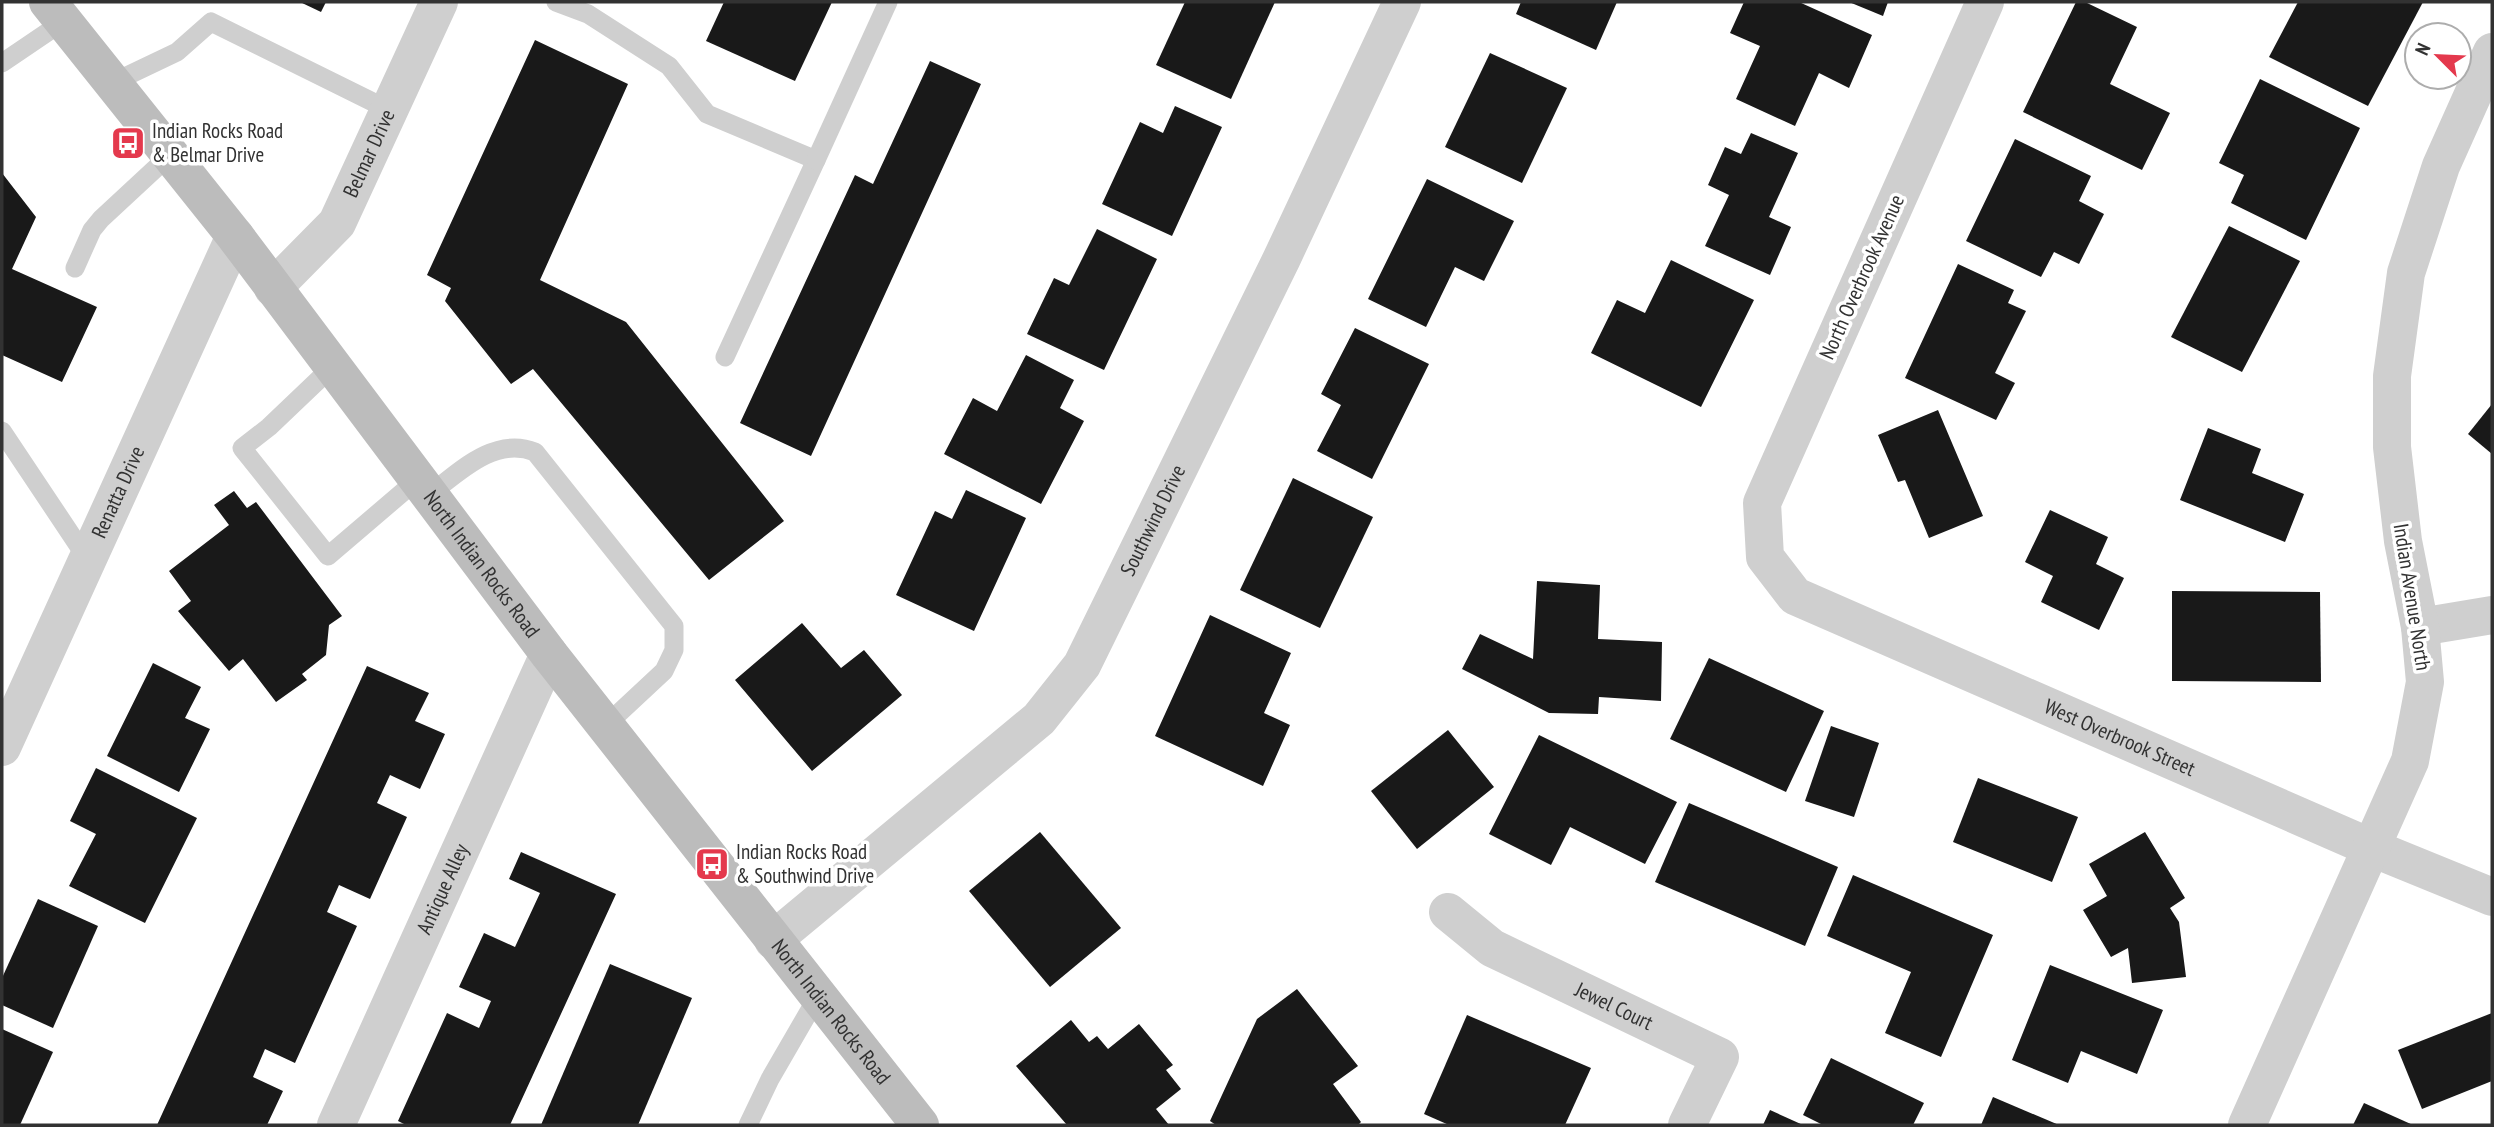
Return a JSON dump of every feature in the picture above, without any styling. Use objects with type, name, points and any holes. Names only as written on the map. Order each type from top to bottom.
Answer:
[{"type":"street","name":"Belmar Drive","points":[[273,288],[337,223],[439,2]]},
{"type":"street","name":"Southwind Drive","points":[[773,940],[1040,719],[1082,665],[1282,258],[1402,2]]},
{"type":"street","name":"North Overbrook Avenue","points":[[1765,557],[1762,503],[1985,2]]},
{"type":"street","name":"North Indian Rocks Road","points":[[56,11],[235,236],[549,654],[920,1125]]},
{"type":"street","name":"Indian Avenue North","points":[[2247,1125],[2410,761],[2425,682],[2420,628],[2403,541],[2392,447],[2392,376],[2406,273],[2441,166],[2492,51]]},
{"type":"street","name":"Renatta Drive","points":[[2,747],[235,236]]},
{"type":"street","name":"West Overbrook Street","points":[[1765,557],[1795,596],[2372,848],[2492,897]]},
{"type":"street","points":[[2420,628],[2492,615]]},
{"type":"street","name":"Antique Alley","points":[[336,1125],[549,654]]},
{"type":"street","name":"Jewel Court","points":[[1448,912],[1492,948],[1720,1056],[1687,1125]]},
{"type":"lane","points":[[556,2],[588,15],[669,66],[707,114],[816,160]]},
{"type":"lane","points":[[725,357],[888,2]]},
{"type":"lane","points":[[2,63],[56,11]]},
{"type":"lane","points":[[112,83],[177,52],[211,22],[389,110]]},
{"type":"lane","points":[[75,268],[92,230],[101,219],[170,155]]},
{"type":"lane","points":[[333,366],[269,427],[242,448],[328,556],[423,487],[496,450],[517,445],[535,452],[674,626],[674,650],[664,671],[605,726]]},
{"type":"lane","points":[[2,431],[88,560]]},
{"type":"lane","points":[[748,1125],[770,1079],[817,996]]},
{"type":"building","points":[[300,2],[326,2],[321,12]]},
{"type":"building","points":[[724,2],[832,2],[795,81],[706,41]]},
{"type":"building","points":[[1185,2],[1275,2],[1231,99],[1156,65]]},
{"type":"building","points":[[1521,2],[1617,2],[1596,50],[1516,14]]},
{"type":"building","points":[[1744,2],[1799,2],[1872,35],[1849,88],[1819,73],[1795,126],[1736,99],[1760,46],[1730,33]]},
{"type":"building","points":[[1849,2],[1888,2],[1883,16]]},
{"type":"building","points":[[2076,2],[2085,2],[2137,27],[2110,84],[2170,113],[2142,170],[2023,112]]},
{"type":"building","points":[[2298,2],[2423,2],[2413,21],[2403,21],[2403,40],[2368,106],[2269,57]]},
{"type":"building","points":[[535,40],[628,84],[540,280],[626,322],[784,521],[709,580],[533,369],[511,384],[445,301],[451,288],[427,275]]},
{"type":"building","points":[[1490,53],[1567,88],[1522,183],[1445,147]]},
{"type":"building","points":[[930,61],[981,84],[811,456],[740,423],[855,175],[873,184]]},
{"type":"building","points":[[2260,79],[2360,128],[2306,240],[2231,203],[2244,175],[2219,163]]},
{"type":"building","points":[[1175,106],[1222,127],[1172,236],[1102,204],[1140,122],[1163,133]]},
{"type":"building","points":[[1751,133],[1798,153],[1769,217],[1791,227],[1770,275],[1705,246],[1729,195],[1708,185],[1725,147],[1741,154]]},
{"type":"building","points":[[2015,139],[2091,176],[2079,201],[2104,214],[2079,264],[2054,252],[2041,277],[1966,241]]},
{"type":"building","points":[[2,173],[36,217],[12,269],[97,307],[62,382],[2,355]]},
{"type":"building","points":[[1427,179],[1514,221],[1484,281],[1455,267],[1426,327],[1368,299]]},
{"type":"building","points":[[2229,226],[2300,261],[2242,372],[2171,337]]},
{"type":"building","points":[[1097,229],[1157,259],[1104,370],[1027,334],[1054,278],[1069,285]]},
{"type":"building","points":[[1671,260],[1754,300],[1701,407],[1591,353],[1617,300],[1645,313]]},
{"type":"building","points":[[1958,264],[2014,290],[2008,303],[2026,311],[1995,373],[2015,383],[1996,420],[1905,378]]},
{"type":"building","points":[[1355,328],[1429,364],[1372,479],[1317,451],[1341,405],[1321,394]]},
{"type":"building","points":[[1026,355],[1074,380],[1060,408],[1084,421],[1041,504],[944,454],[973,398],[997,411]]},
{"type":"building","points":[[2492,404],[2492,454],[2468,434]]},
{"type":"building","points":[[1938,410],[1983,516],[1929,538],[1905,480],[1898,482],[1878,435]]},
{"type":"building","points":[[2208,428],[2261,449],[2252,473],[2304,494],[2285,542],[2180,500]]},
{"type":"building","points":[[1293,478],[1373,517],[1320,628],[1240,590]]},
{"type":"building","points":[[966,490],[1026,518],[974,631],[896,595],[935,511],[952,519]]},
{"type":"building","points":[[234,491],[247,508],[256,502],[342,616],[329,625],[326,655],[302,674],[307,680],[276,702],[243,659],[229,671],[178,611],[191,601],[169,571],[229,525],[214,505]]},
{"type":"building","points":[[2050,510],[2108,537],[2096,564],[2124,578],[2099,630],[2041,602],[2053,576],[2025,562]]},
{"type":"building","points":[[1537,581],[1600,585],[1598,639],[1662,642],[1661,701],[1599,697],[1598,714],[1549,713],[1462,669],[1480,634],[1533,659]]},
{"type":"building","points":[[2172,591],[2320,592],[2321,682],[2172,681]]},
{"type":"building","points":[[1210,615],[1291,653],[1264,713],[1290,725],[1263,786],[1155,736]]},
{"type":"building","points":[[802,623],[841,668],[864,650],[902,695],[812,771],[735,680]]},
{"type":"building","points":[[1709,658],[1824,711],[1786,792],[1670,739]]},
{"type":"building","points":[[153,663],[201,687],[185,718],[210,729],[179,792],[107,756]]},
{"type":"building","points":[[367,666],[429,693],[415,721],[445,734],[420,789],[390,775],[377,803],[407,817],[370,899],[339,885],[327,912],[357,926],[295,1063],[265,1049],[253,1077],[283,1091],[267,1125],[157,1125]]},
{"type":"building","points":[[1831,726],[1879,743],[1854,817],[1805,801]]},
{"type":"building","points":[[1448,730],[1494,787],[1417,849],[1371,791]]},
{"type":"building","points":[[1539,735],[1677,802],[1645,864],[1570,827],[1551,865],[1489,834]]},
{"type":"building","points":[[96,768],[197,818],[145,923],[69,886],[96,834],[70,821]]},
{"type":"building","points":[[1978,778],[2078,817],[2052,882],[1953,842]]},
{"type":"building","points":[[1689,803],[1838,867],[1805,946],[1655,882]]},
{"type":"building","points":[[1040,832],[1121,928],[1050,987],[969,891]]},
{"type":"building","points":[[2145,832],[2185,898],[2170,908],[2179,922],[2186,977],[2132,983],[2128,948],[2111,957],[2083,910],[2107,896],[2089,864]]},
{"type":"building","points":[[521,852],[616,894],[510,1125],[406,1125],[398,1121],[447,1013],[479,1028],[491,1001],[459,987],[484,933],[515,947],[540,893],[509,879]]},
{"type":"building","points":[[1853,875],[1993,935],[1941,1057],[1885,1033],[1911,972],[1827,936]]},
{"type":"building","points":[[38,899],[98,926],[53,1028],[2,1005],[2,978]]},
{"type":"building","points":[[610,964],[692,998],[638,1125],[541,1125]]},
{"type":"building","points":[[2050,965],[2163,1010],[2137,1074],[2081,1051],[2068,1083],[2012,1060]]},
{"type":"building","points":[[1297,989],[1358,1066],[1333,1084],[1361,1122],[1358,1125],[1216,1125],[1210,1121],[1257,1019]]},
{"type":"building","points":[[2492,1013],[2492,1081],[2422,1109],[2398,1050]]},
{"type":"building","points":[[1467,1015],[1591,1068],[1565,1125],[1449,1125],[1424,1114]]},
{"type":"building","points":[[1071,1020],[1089,1042],[1097,1036],[1108,1049],[1139,1024],[1173,1065],[1166,1070],[1181,1089],[1156,1109],[1169,1125],[1067,1125],[1016,1066]]},
{"type":"building","points":[[2,1029],[53,1052],[20,1125],[2,1125]]},
{"type":"building","points":[[1831,1058],[1924,1103],[1913,1125],[1823,1125],[1803,1115]]},
{"type":"building","points":[[1993,1097],[2059,1125],[1981,1125]]},
{"type":"building","points":[[2364,1103],[2413,1125],[2353,1125]]},
{"type":"building","points":[[1770,1110],[1803,1125],[1763,1125]]},
{"type":"place","name":"Indian Rocks Road & Belmar Drive","points":[[128,143]]},
{"type":"place","name":"Indian Rocks Road & Southwind Drive","points":[[712,864]]}]
